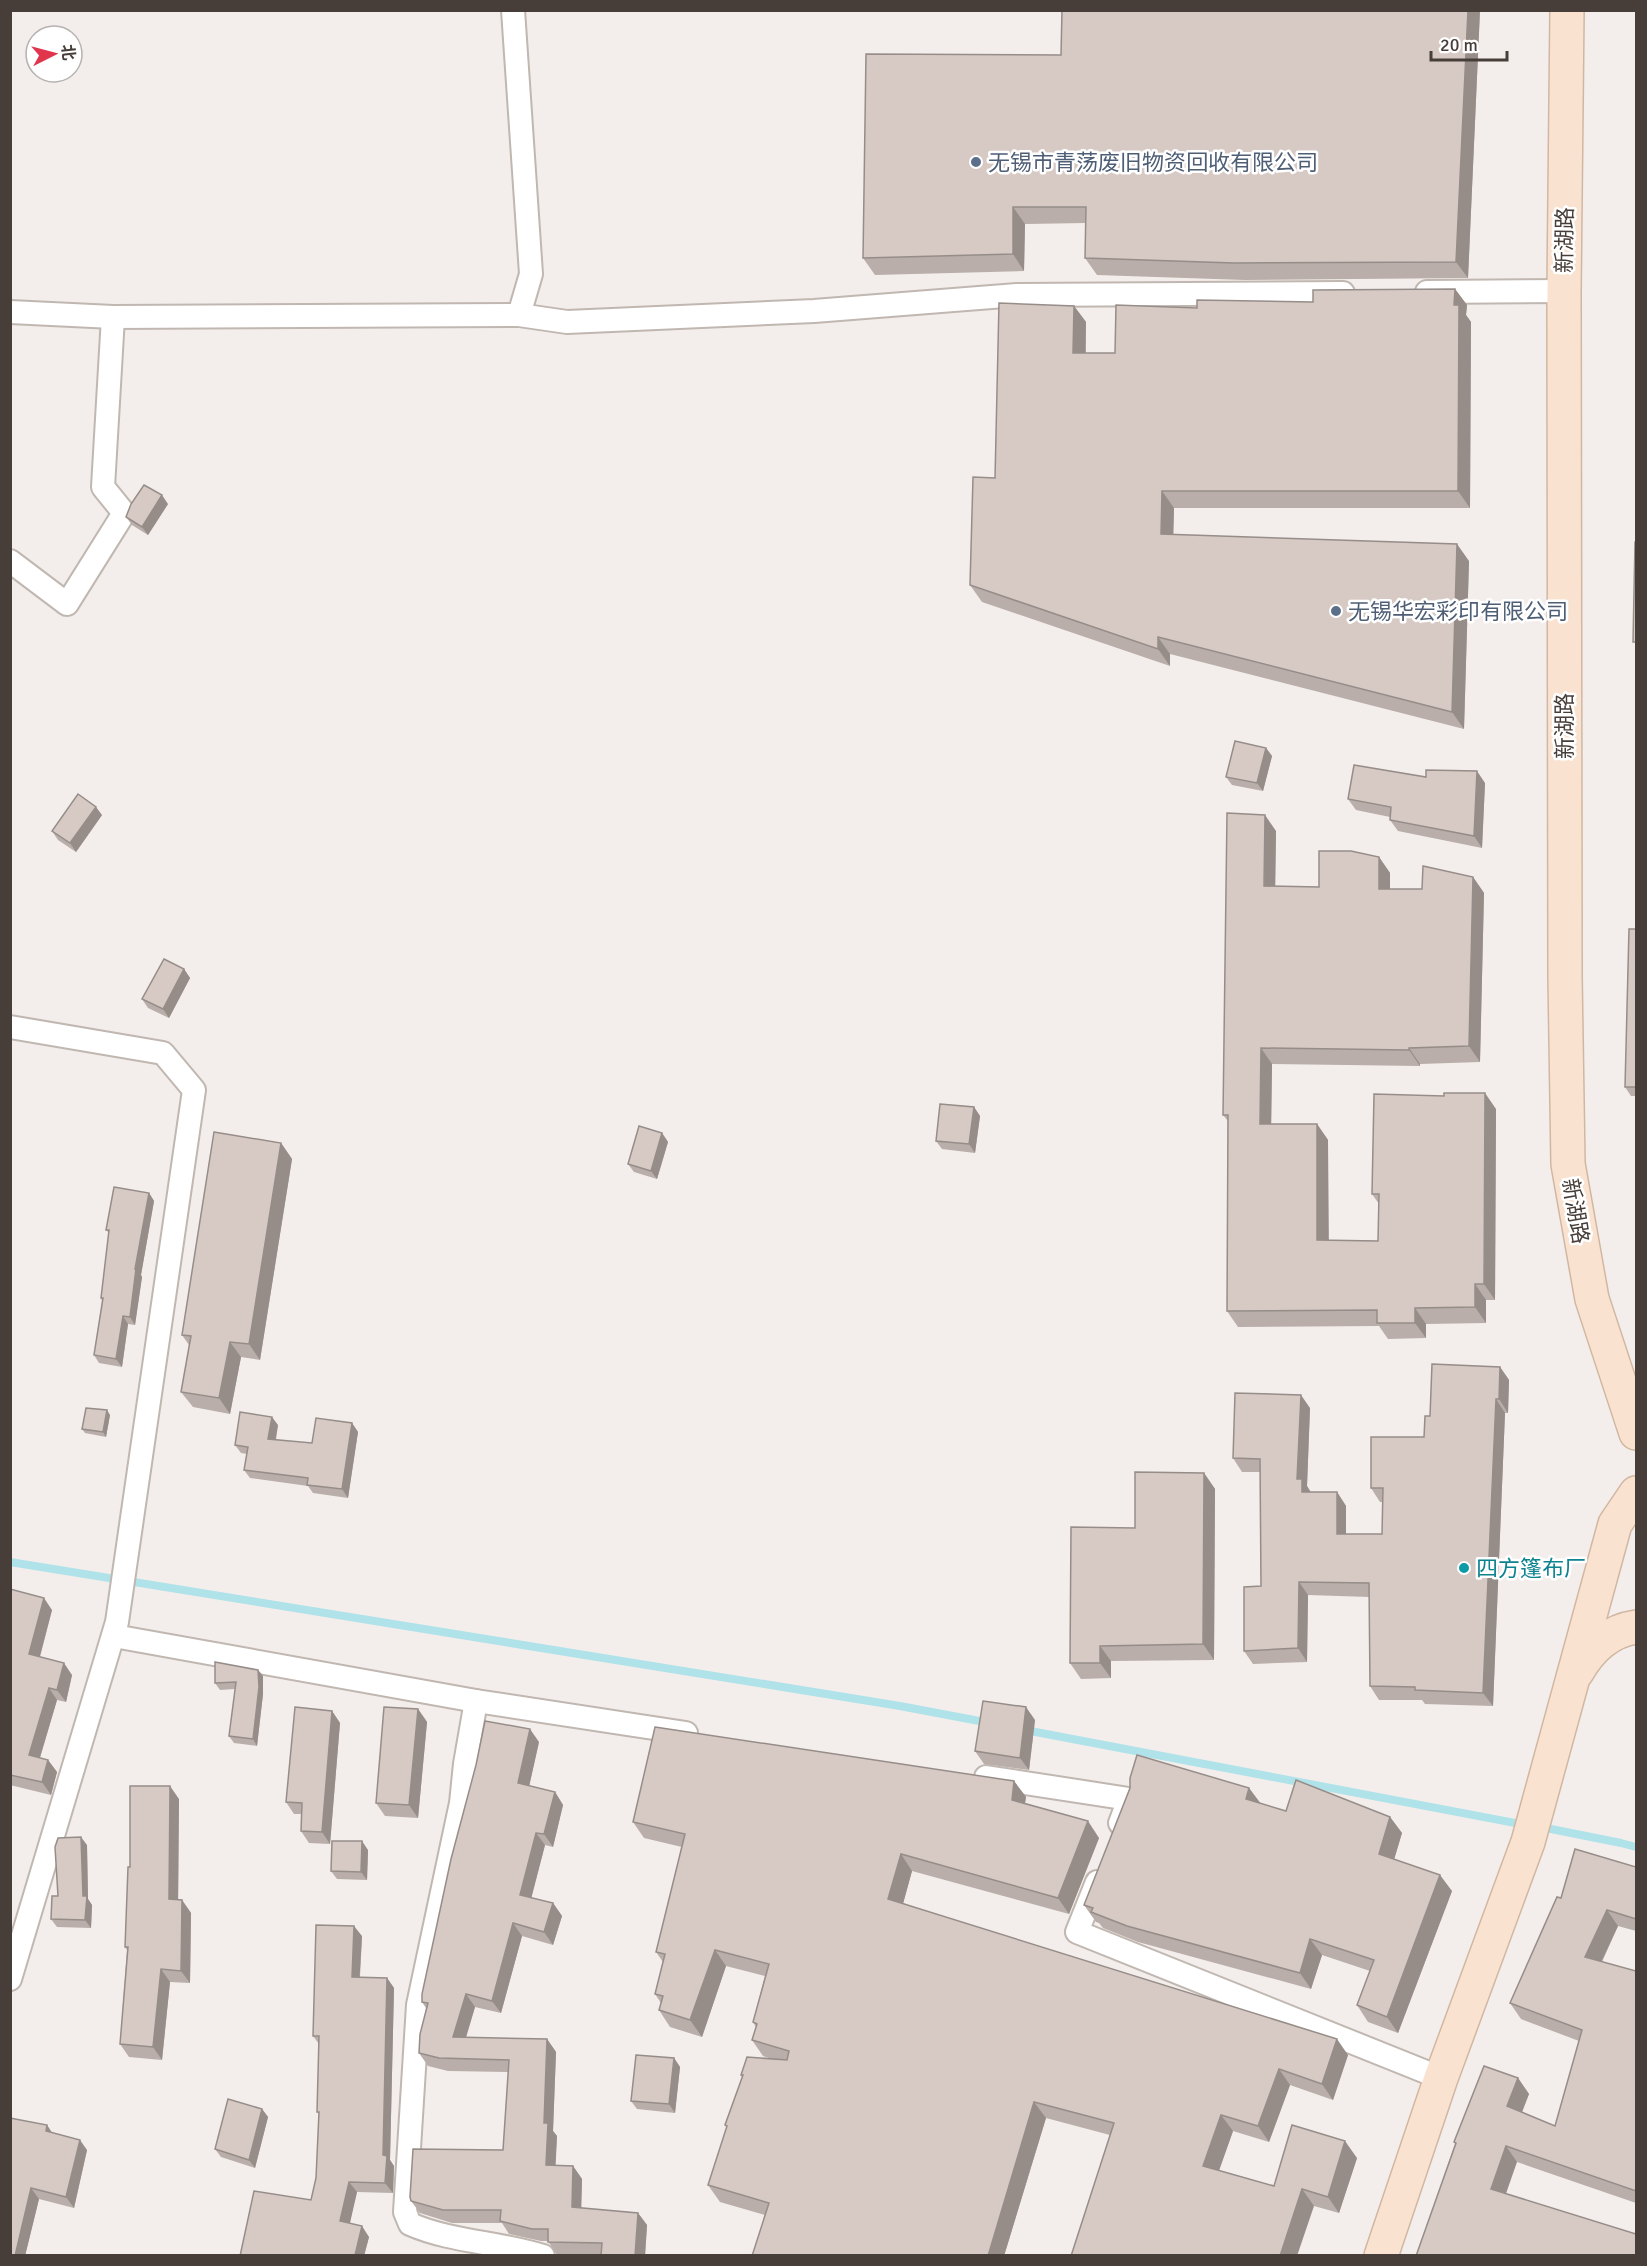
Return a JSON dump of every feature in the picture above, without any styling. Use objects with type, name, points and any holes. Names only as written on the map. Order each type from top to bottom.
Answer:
[{"type":"main road","name":"新湖路","points":[[1567,10],[1564,291],[1565,976],[1568,1164],[1592,1299],[1636,1432]]},
{"type":"main road","points":[[1381,2256],[1441,2078],[1528,1842],[1615,1524],[1636,1493]]},
{"type":"main road","points":[[1570,1684],[1586,1657],[1605,1638],[1636,1628]]},
{"type":"street","points":[[513,10],[531,274],[519,315]]},
{"type":"street","points":[[1409,292],[1564,291]]},
{"type":"street","points":[[10,312],[113,317],[519,315],[567,322],[814,311],[1017,295],[1362,292]]},
{"type":"street","points":[[10,561],[68,604],[124,513],[103,487],[113,317]]},
{"type":"street","points":[[10,1027],[163,1053],[194,1090],[115,1629],[10,1978]]},
{"type":"street","points":[[115,1629],[476,1701],[709,1736]]},
{"type":"street","points":[[476,1701],[461,1803],[418,2005],[405,2212],[410,2224],[428,2232],[522,2249],[543,2256]]},
{"type":"street","points":[[966,1774],[1129,1799],[1112,1843]]},
{"type":"street","points":[[1103,1866],[1077,1932],[1441,2078]]},
{"type":"building","points":[[1062,10],[1468,10],[1456,262],[1234,263],[1085,258],[1086,207],[1013,207],[1013,254],[863,258],[866,54],[1061,55]]},
{"type":"building","points":[[1455,289],[1454,305],[1459,305],[1458,491],[1162,491],[1161,534],[1457,544],[1452,712],[1158,637],[1158,649],[970,585],[973,477],[995,478],[999,303],[1074,306],[1073,353],[1115,353],[1116,305],[1197,308],[1197,300],[1313,302],[1313,290]]},
{"type":"building","points":[[144,485],[162,495],[142,527],[126,517],[131,504]]},
{"type":"building","points":[[1635,542],[1636,642],[1633,642]]},
{"type":"building","points":[[1235,741],[1266,748],[1257,783],[1226,777]]},
{"type":"building","points":[[1354,765],[1426,777],[1426,770],[1477,771],[1474,836],[1390,820],[1391,807],[1348,799]]},
{"type":"building","points":[[78,794],[96,807],[70,843],[52,831]]},
{"type":"building","points":[[1227,813],[1265,815],[1264,886],[1319,887],[1319,851],[1351,851],[1379,857],[1379,889],[1422,889],[1423,866],[1473,877],[1469,1046],[1409,1048],[1409,1050],[1261,1048],[1260,1124],[1317,1124],[1317,1240],[1378,1241],[1379,1194],[1372,1194],[1374,1094],[1444,1096],[1444,1093],[1485,1093],[1484,1284],[1475,1284],[1475,1307],[1415,1308],[1415,1323],[1377,1323],[1377,1310],[1227,1311],[1228,1115],[1223,1115]]},
{"type":"building","points":[[1629,929],[1636,929],[1636,1087],[1625,1087]]},
{"type":"building","points":[[164,959],[184,969],[163,1009],[142,999]]},
{"type":"building","points":[[940,1104],[974,1107],[969,1144],[936,1141]]},
{"type":"building","points":[[639,1126],[662,1133],[651,1171],[628,1164]]},
{"type":"building","points":[[214,1132],[281,1143],[249,1344],[230,1342],[219,1398],[181,1392],[191,1336],[182,1335]]},
{"type":"building","points":[[114,1187],[149,1193],[135,1269],[130,1317],[123,1316],[116,1359],[94,1355],[103,1298],[101,1298],[109,1230],[106,1230]]},
{"type":"building","points":[[1432,1364],[1500,1367],[1499,1399],[1496,1399],[1483,1693],[1370,1686],[1369,1583],[1299,1582],[1298,1648],[1244,1651],[1244,1587],[1261,1586],[1260,1459],[1233,1458],[1235,1393],[1301,1395],[1297,1479],[1302,1479],[1302,1492],[1337,1492],[1337,1534],[1382,1534],[1383,1488],[1371,1488],[1371,1437],[1424,1437],[1425,1416],[1430,1416]]},
{"type":"building","points":[[86,1408],[107,1410],[103,1432],[82,1429]]},
{"type":"building","points":[[240,1412],[272,1417],[268,1439],[312,1443],[316,1418],[352,1423],[342,1489],[307,1485],[308,1478],[244,1470],[248,1447],[235,1445]]},
{"type":"building","points":[[1135,1472],[1204,1473],[1203,1644],[1100,1646],[1100,1663],[1070,1663],[1071,1527],[1135,1528]]},
{"type":"building","points":[[10,1589],[44,1598],[29,1654],[64,1663],[57,1690],[49,1688],[29,1755],[48,1760],[42,1782],[10,1775]]},
{"type":"building","points":[[215,1662],[258,1670],[259,1687],[253,1739],[229,1736],[236,1682],[215,1683]]},
{"type":"building","points":[[983,1701],[1026,1707],[1020,1758],[975,1751]]},
{"type":"building","points":[[295,1707],[332,1711],[322,1832],[301,1831],[302,1803],[286,1802]]},
{"type":"building","points":[[384,1707],[418,1709],[409,1805],[376,1803]]},
{"type":"building","points":[[485,1721],[530,1729],[518,1783],[555,1792],[544,1834],[536,1833],[520,1895],[553,1903],[544,1932],[513,1923],[492,2001],[466,1994],[453,2037],[547,2039],[544,2123],[548,2123],[546,2165],[573,2166],[572,2207],[638,2213],[635,2256],[601,2256],[602,2243],[548,2242],[548,2229],[532,2229],[500,2221],[501,2210],[443,2210],[411,2201],[413,2149],[503,2150],[509,2060],[439,2058],[419,2053],[420,2034],[428,2003],[422,2002],[422,1994],[451,1859]]},
{"type":"building","points":[[655,1727],[1014,1781],[1012,1800],[1088,1821],[1058,1898],[901,1854],[888,1899],[1337,2039],[1322,2084],[1279,2069],[1258,2126],[1221,2115],[1203,2166],[1274,2186],[1292,2125],[1345,2141],[1328,2197],[1302,2189],[1280,2256],[1071,2256],[1114,2123],[1034,2102],[988,2256],[752,2256],[769,2203],[708,2185],[747,2057],[787,2060],[789,2051],[752,2040],[757,2024],[753,2022],[769,1964],[715,1950],[690,2020],[659,2010],[663,1996],[655,1994],[665,1954],[656,1952],[685,1834],[633,1822]]},
{"type":"building","points":[[1137,1755],[1249,1788],[1246,1799],[1286,1811],[1296,1780],[1390,1817],[1379,1854],[1440,1875],[1387,2017],[1357,2005],[1374,1960],[1310,1939],[1300,1973],[1127,1926],[1091,1912],[1093,1908],[1084,1905],[1130,1788],[1130,1778]]},
{"type":"building","points":[[130,1786],[170,1786],[169,1899],[182,1900],[181,1971],[161,1969],[153,2047],[120,2044],[128,1947],[125,1947],[128,1867],[130,1867]]},
{"type":"building","points":[[81,1837],[83,1896],[87,1896],[85,1920],[51,1919],[52,1896],[58,1896],[55,1847],[58,1838]]},
{"type":"building","points":[[332,1841],[362,1841],[361,1872],[331,1871]]},
{"type":"building","points":[[1575,1849],[1636,1867],[1636,1919],[1607,1910],[1585,1957],[1636,1971],[1636,2191],[1506,2146],[1491,2189],[1636,2234],[1636,2256],[1416,2256],[1456,2143],[1454,2142],[1484,2066],[1518,2078],[1507,2106],[1555,2126],[1582,2030],[1510,2003],[1557,1897],[1561,1898]]},
{"type":"building","points":[[316,1925],[354,1926],[352,1977],[387,1978],[383,2155],[387,2156],[385,2183],[349,2182],[340,2221],[362,2226],[355,2255],[357,2256],[240,2256],[254,2191],[311,2200],[316,2178],[319,2112],[317,2112],[319,2036],[313,2036]]},
{"type":"building","points":[[636,2055],[674,2058],[669,2104],[631,2101]]},
{"type":"building","points":[[228,2099],[262,2109],[249,2160],[215,2149]]},
{"type":"building","points":[[10,2118],[47,2125],[46,2131],[80,2140],[66,2197],[31,2188],[15,2256],[10,2256]]},
{"type":"waterway","points":[[10,1562],[900,1706],[990,1723]]},
{"type":"waterway","points":[[1025,1730],[1526,1825]]},
{"type":"waterway","points":[[1541,1827],[1636,1847]]},
{"type":"place","name":"无锡市青荡废旧物资回收有限公司","points":[[976,162]]},
{"type":"place","name":"无锡华宏彩印有限公司","points":[[1336,611]]},
{"type":"place","name":"四方篷布厂","points":[[1464,1568]]}]
